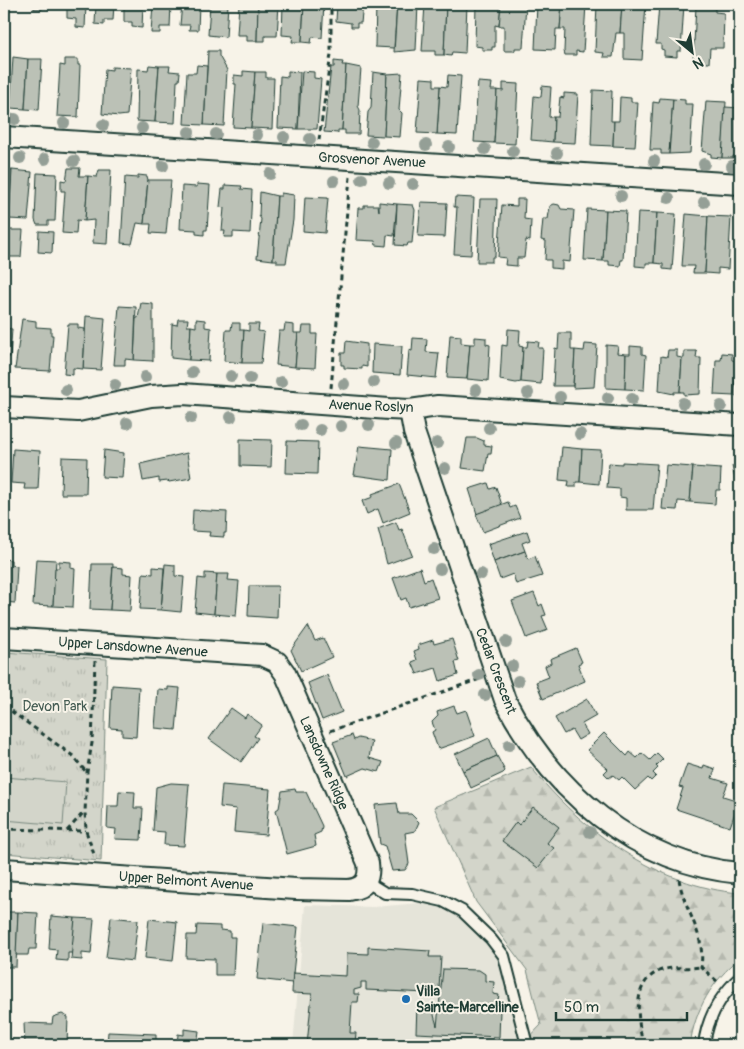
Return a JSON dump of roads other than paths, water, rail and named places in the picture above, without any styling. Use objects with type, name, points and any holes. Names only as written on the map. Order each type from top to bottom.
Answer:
[{"type":"street","name":"Grosvenor Avenue","points":[[4,137],[740,184]]},
{"type":"street","name":"Avenue Roslyn","points":[[4,407],[78,411],[151,396],[183,394],[410,410],[438,406],[740,424]]},
{"type":"street","name":"Cedar Crescent","points":[[410,410],[414,432],[505,700],[521,732],[561,782],[601,818],[651,848],[687,864],[740,873]]},
{"type":"street","name":"Upper Lansdowne Avenue","points":[[4,638],[262,655]]},
{"type":"street","name":"Lansdowne Ridge","points":[[262,655],[277,662],[285,673],[368,863],[369,873],[367,882]]},
{"type":"street","name":"Upper Belmont Avenue","points":[[4,869],[296,889],[349,890],[358,889],[367,882]]},
{"type":"lane","points":[[367,882],[385,893],[412,894],[443,901],[462,911],[491,939],[504,956],[527,1045]]},
{"type":"lane","points":[[704,1045],[710,1019],[727,990],[740,977]]},
{"type":"place","name":"Villa Sainte-Marcelline","points":[[406,999]]},
{"type":"park label","name":"Devon Park","points":[[55,706]]}]
